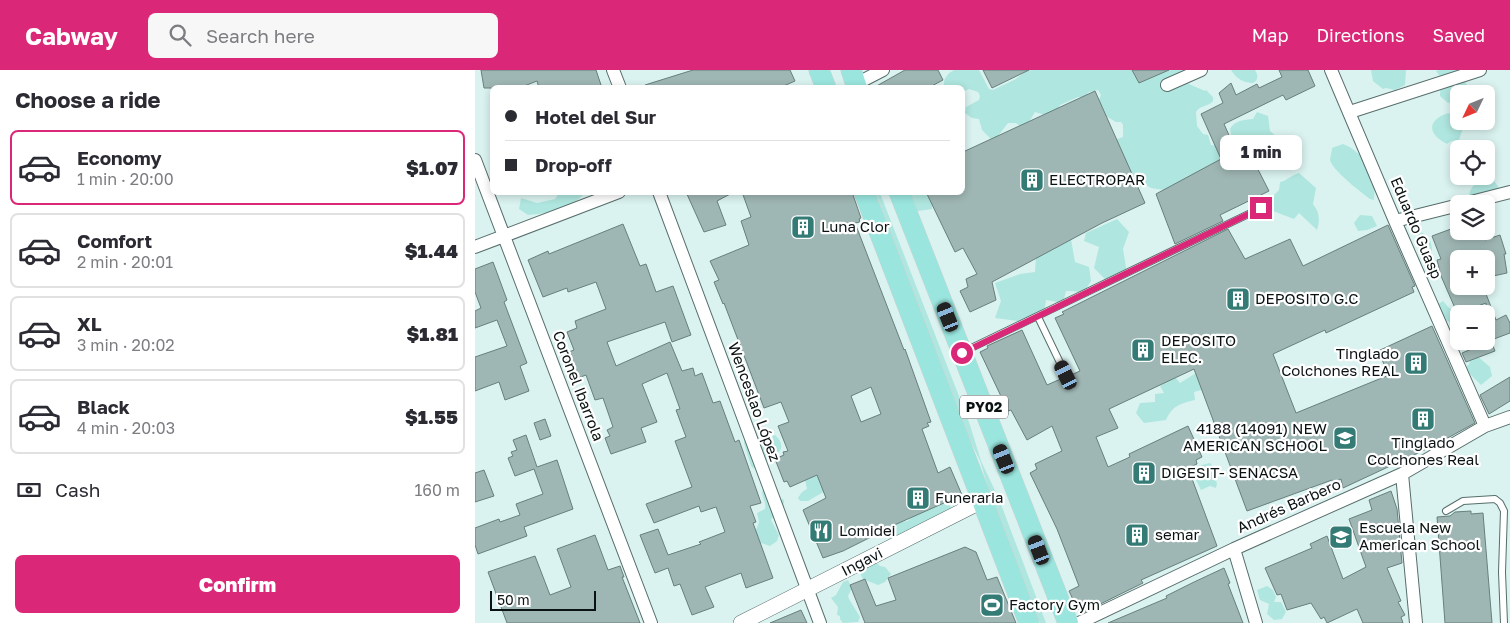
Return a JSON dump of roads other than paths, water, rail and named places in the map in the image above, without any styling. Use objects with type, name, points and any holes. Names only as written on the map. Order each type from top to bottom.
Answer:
[{"type":"highway","points":[[819,70],[825,85]]},
{"type":"highway","name":"PY02","points":[[865,195],[1029,623]]},
{"type":"highway","name":"PY02","points":[[900,195],[1068,623]]},
{"type":"street","points":[[613,70],[619,85]]},
{"type":"street","points":[[855,81],[883,70]]},
{"type":"street","points":[[1167,85],[1201,70]]},
{"type":"street","name":"Eduardo Guasp","points":[[1331,70],[1485,426]]},
{"type":"street","points":[[1349,112],[1480,70]]},
{"type":"street","name":"Coronel Ibarrola","points":[[475,160],[651,623]]},
{"type":"street","points":[[1495,196],[1510,192]]},
{"type":"street","points":[[475,247],[611,195]]},
{"type":"street","name":"Wenceslao López","points":[[660,195],[820,623]]},
{"type":"street","points":[[1395,221],[1450,207]]},
{"type":"street","name":"Andrés Barbero","points":[[1079,623],[1233,549],[1402,474],[1485,426],[1510,416]]},
{"type":"street","points":[[1402,474],[1416,623]]},
{"type":"street","name":"Ingavi","points":[[741,623],[982,501]]},
{"type":"street","points":[[1233,549],[1257,623]]},
{"type":"lane","points":[[962,353],[1261,208]]},
{"type":"lane","points":[[1038,317],[1066,375]]},
{"type":"lane","points":[[1447,511],[1463,501],[1495,499],[1500,503],[1504,511],[1502,572],[1504,623]]},
{"type":"place","name":"ELECTROPAR","points":[[1032,180]]},
{"type":"place","name":"Luna Clor","points":[[803,227]]},
{"type":"place","name":"DEPOSITO G.C","points":[[1238,299]]},
{"type":"place","name":"DEPOSITO ELEC.","points":[[1143,350]]},
{"type":"place","name":"Tinglado Colchones REAL","points":[[1416,363]]},
{"type":"place","name":"Tinglado Colchones Real","points":[[1423,419]]},
{"type":"place","name":"4188 (14091) NEW AMERICAN SCHOOL","points":[[1345,438]]},
{"type":"place","name":"DIGESIT- SENACSA","points":[[1144,473]]},
{"type":"place","name":"Funeraria","points":[[918,498]]},
{"type":"place","name":"Lomidei","points":[[821,531]]},
{"type":"place","name":"semar","points":[[1137,535]]},
{"type":"place","name":"Escuela New American School","points":[[1341,537]]},
{"type":"place","name":"Factory Gym","points":[[992,605]]}]
